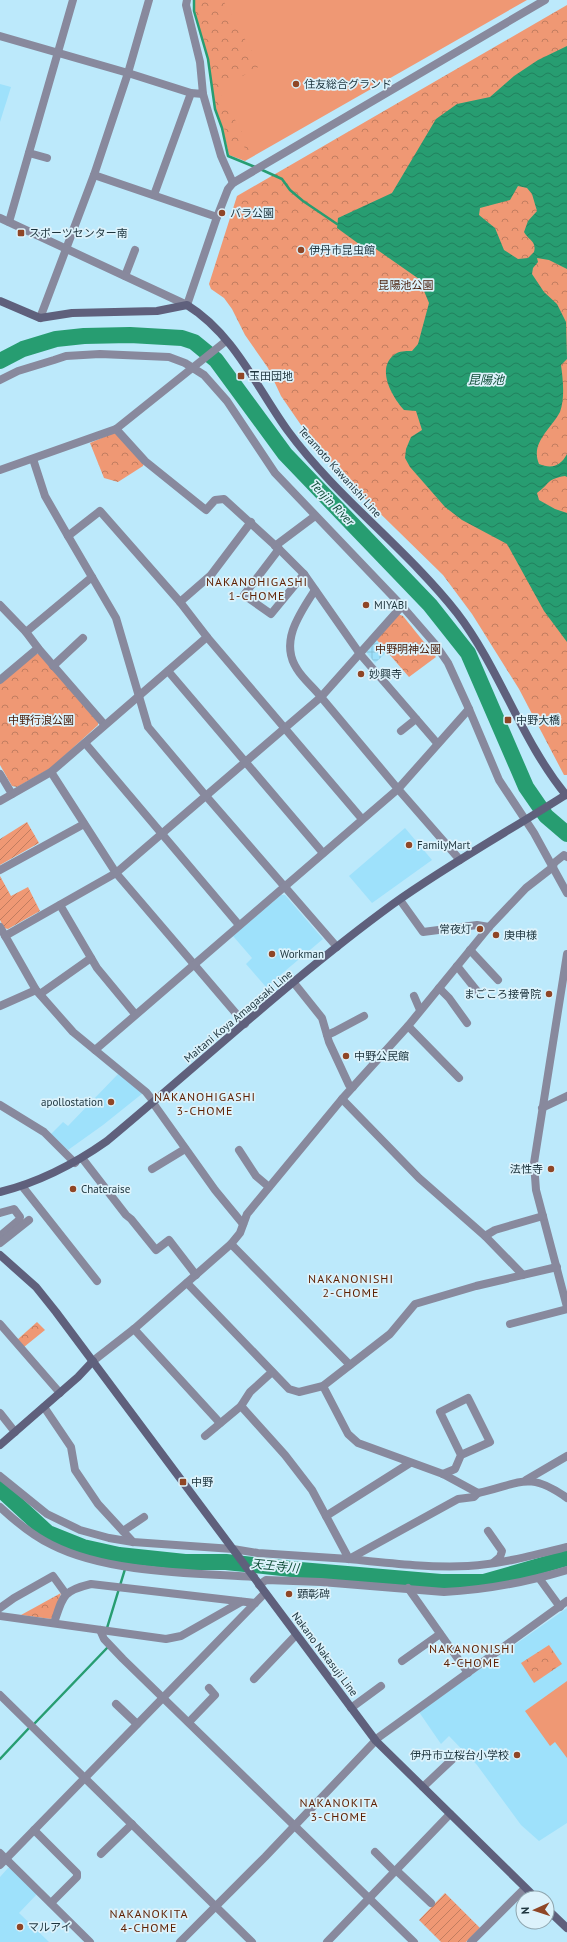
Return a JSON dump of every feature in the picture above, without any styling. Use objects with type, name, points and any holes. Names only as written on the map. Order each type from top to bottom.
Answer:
[{"type":"main road","points":[[0,301],[40,318],[72,313],[157,311],[187,306]]},
{"type":"main road","name":"Teramoto Kawanishi Line","points":[[187,306],[209,322],[226,341],[288,431],[311,460],[438,591],[468,627],[485,655],[550,775],[567,795]]},
{"type":"main road","name":"Maitani Koya Amagasaki Line","points":[[0,1192],[22,1186],[48,1176],[75,1163],[107,1141],[337,947],[400,900],[460,860],[567,795]]},
{"type":"main road","points":[[0,1255],[36,1287],[93,1361],[60,1393],[0,1445]]},
{"type":"main road","name":"Nakano Nakasuji Line","points":[[93,1361],[376,1741],[525,1888]]},
{"type":"main road","points":[[555,1917],[567,1928]]},
{"type":"street","points":[[9,222],[73,0]]},
{"type":"street","points":[[40,318],[94,175],[128,73],[149,0]]},
{"type":"street","points":[[187,0],[186,5],[200,62],[203,94],[221,156],[233,182]]},
{"type":"street","points":[[0,218],[187,306],[217,217],[228,189],[233,182],[545,0]]},
{"type":"street","points":[[0,36],[58,52],[191,93],[203,94]]},
{"type":"street","points":[[154,195],[191,93]]},
{"type":"street","points":[[29,153],[47,158]]},
{"type":"street","points":[[94,175],[217,217]]},
{"type":"street","points":[[125,276],[135,250]]},
{"type":"street","points":[[0,470],[116,429],[226,341]]},
{"type":"street","points":[[0,380],[18,371],[54,360],[82,354],[128,354],[169,357],[194,366],[204,375],[227,401],[275,473],[402,606],[435,644],[448,664],[469,708],[499,780],[528,819],[567,893]]},
{"type":"street","points":[[116,429],[145,461],[206,510],[215,500],[224,499],[251,522],[304,574],[360,654],[437,743]]},
{"type":"street","points":[[33,459],[45,496],[116,618],[148,727],[337,947]]},
{"type":"street","points":[[68,536],[100,511],[180,602],[207,637],[362,819]]},
{"type":"street","points":[[304,574],[271,614],[244,595],[277,548],[315,516]]},
{"type":"street","points":[[180,602],[211,575],[251,522]]},
{"type":"street","points":[[26,632],[92,577]]},
{"type":"street","points":[[315,590],[296,619],[290,648],[296,669],[322,697],[398,789],[460,860]]},
{"type":"street","points":[[0,605],[26,632],[53,666],[104,724]]},
{"type":"street","points":[[5,936],[116,873],[322,697],[402,606]]},
{"type":"street","points":[[0,801],[51,772],[85,743],[104,724],[207,637]]},
{"type":"street","points":[[53,666],[83,638]]},
{"type":"street","points":[[0,680],[38,648]]},
{"type":"street","points":[[168,671],[323,853]]},
{"type":"street","points":[[96,1050],[398,789],[469,708]]},
{"type":"street","points":[[401,731],[416,719]]},
{"type":"street","points":[[85,743],[239,925]]},
{"type":"street","points":[[51,772],[116,873],[245,1024]]},
{"type":"street","points":[[0,774],[12,794]]},
{"type":"street","points":[[0,870],[84,824]]},
{"type":"street","points":[[93,1361],[134,1329],[231,1244],[240,1233],[247,1214],[342,1099],[408,1026],[489,927],[526,888],[553,867],[554,863],[564,855],[567,857]]},
{"type":"street","points":[[400,900],[423,932],[477,925],[489,927]]},
{"type":"street","points":[[60,905],[97,968],[136,1014]]},
{"type":"street","points":[[0,927],[38,992],[72,1032],[146,1092],[215,1190],[243,1224]]},
{"type":"street","points":[[470,950],[498,980]]},
{"type":"street","points":[[510,1324],[523,1318],[567,1308],[536,1190],[534,1163],[567,954]]},
{"type":"street","points":[[0,1006],[38,992],[91,958]]},
{"type":"street","points":[[457,966],[477,991]]},
{"type":"street","points":[[294,983],[322,1018],[336,1059],[349,1085],[353,1087]]},
{"type":"street","points":[[439,988],[449,998],[466,1023]]},
{"type":"street","points":[[414,996],[420,1010]]},
{"type":"street","points":[[327,1035],[364,1016]]},
{"type":"street","points":[[408,1026],[458,1078]]},
{"type":"street","points":[[542,1108],[567,1096]]},
{"type":"street","points":[[342,1099],[419,1178],[485,1236],[523,1275]]},
{"type":"street","points":[[0,1104],[44,1132],[75,1163]]},
{"type":"street","points":[[152,1169],[185,1148]]},
{"type":"street","points":[[239,1150],[256,1176],[269,1187]]},
{"type":"street","points":[[82,1158],[126,1215],[156,1250],[169,1240],[196,1275]]},
{"type":"street","points":[[22,1186],[56,1236],[88,1266],[97,1280]]},
{"type":"street","points":[[0,1212],[14,1209],[20,1216],[19,1220],[0,1236]]},
{"type":"street","points":[[485,1236],[495,1230],[543,1216]]},
{"type":"street","points":[[0,1243],[29,1220]]},
{"type":"street","points":[[231,1244],[350,1365]]},
{"type":"street","points":[[187,1283],[289,1389],[294,1391],[304,1391],[323,1386],[390,1334],[415,1304],[476,1286],[523,1275],[557,1268],[567,1269]]},
{"type":"street","points":[[0,1324],[60,1393]]},
{"type":"street","points":[[134,1329],[220,1423]]},
{"type":"street","points":[[205,1436],[241,1406],[250,1392],[272,1372]]},
{"type":"street","points":[[323,1386],[348,1434],[358,1443],[443,1474],[478,1493]]},
{"type":"street","points":[[443,1474],[455,1469],[461,1455],[490,1442],[468,1398],[440,1412],[461,1455]]},
{"type":"street","points":[[241,1406],[294,1466],[312,1490],[349,1558]]},
{"type":"street","points":[[44,1407],[71,1447],[75,1470],[98,1504],[133,1542]]},
{"type":"street","points":[[0,1414],[14,1432]]},
{"type":"street","points":[[349,1558],[458,1500],[526,1480],[567,1456]]},
{"type":"street","points":[[326,1516],[410,1463]]},
{"type":"street","points":[[0,1476],[29,1501],[47,1514],[63,1522],[80,1530],[133,1542],[436,1566],[468,1566],[567,1547]]},
{"type":"street","points":[[526,1480],[538,1482],[567,1498]]},
{"type":"street","points":[[0,1507],[29,1531],[52,1545],[93,1560],[126,1566],[183,1572],[252,1575]]},
{"type":"street","points":[[123,1531],[144,1517]]},
{"type":"street","points":[[488,1531],[502,1551],[500,1557],[494,1562]]},
{"type":"street","points":[[259,1585],[266,1580],[408,1588],[444,1592],[483,1589],[539,1578],[567,1570]]},
{"type":"street","points":[[0,1608],[14,1598],[54,1576],[66,1594]]},
{"type":"street","points":[[539,1578],[560,1607]]},
{"type":"street","points":[[54,1623],[62,1599],[66,1594],[76,1588],[91,1584],[255,1603]]},
{"type":"street","points":[[408,1588],[468,1673]]},
{"type":"street","points":[[90,1942],[51,1903],[2,1859],[34,1830],[265,1593]]},
{"type":"street","points":[[180,1942],[376,1741],[567,1601]]},
{"type":"street","points":[[0,1616],[166,1639],[181,1636],[242,1602]]},
{"type":"street","points":[[100,1630],[104,1639],[163,1698],[414,1942]]},
{"type":"street","points":[[402,1661],[440,1634]]},
{"type":"street","points":[[254,1679],[264,1674],[296,1635]]},
{"type":"street","points":[[351,1708],[380,1686]]},
{"type":"street","points":[[188,1722],[218,1698],[209,1688]]},
{"type":"street","points":[[0,1695],[252,1942]]},
{"type":"street","points":[[116,1704],[137,1724]]},
{"type":"street","points":[[423,1787],[458,1754]]},
{"type":"street","points":[[327,1942],[450,1814]]},
{"type":"street","points":[[101,1854],[132,1824]]},
{"type":"street","points":[[34,1830],[77,1873],[77,1877],[51,1903]]},
{"type":"street","points":[[375,1852],[431,1903]]},
{"type":"street","points":[[471,1942],[525,1888]]},
{"type":"shaded area","points":[[0,84],[11,87],[0,122]]},
{"type":"shaded area","points":[[377,640],[387,652],[375,663],[366,652]]},
{"type":"shaded area","points":[[405,828],[432,860],[372,903],[349,876]]},
{"type":"shaded area","points":[[281,895],[285,895],[323,939],[266,987],[246,964],[252,958],[233,936]]},
{"type":"shaded area","name":"apollostation","points":[[119,1073],[143,1093],[103,1125],[68,1150],[51,1134],[63,1122],[68,1126]]},
{"type":"shaded area","name":"伊丹市立桜台小学校","points":[[567,1608],[567,1823],[539,1841],[521,1825],[477,1765],[449,1736],[441,1744],[419,1712]]},
{"type":"shaded area","points":[[8,1868],[11,1868],[37,1894],[19,1913],[49,1942],[0,1942],[0,1877]]},
{"type":"green space","name":"住友総合グランド","points":[[195,0],[527,0],[245,161],[229,155],[223,130],[215,108],[208,59],[194,10]]},
{"type":"green space","points":[[196,0],[223,0],[260,66],[218,90],[254,153],[250,155],[242,144],[229,153],[225,131],[216,108],[209,59],[195,9]]},
{"type":"green space","name":"昆陽池公園","points":[[567,5],[567,775],[564,775],[519,689],[472,614],[443,575],[349,483],[312,441],[281,396],[268,368],[245,335],[232,309],[224,298],[211,289],[209,284],[237,196]]},
{"type":"green space","points":[[116,433],[144,463],[143,466],[118,482],[104,478],[90,443]]},
{"type":"green space","name":"中野明神公園","points":[[398,614],[403,616],[436,657],[409,677],[376,639]]},
{"type":"green space","name":"中野行浪公園","points":[[35,654],[39,654],[98,722],[98,725],[51,768],[17,787],[12,786],[0,765],[0,684]]},
{"type":"green space","points":[[27,822],[39,843],[0,865],[0,839]]},
{"type":"green space","points":[[0,876],[11,896],[28,887],[40,911],[8,929],[4,928],[0,920]]},
{"type":"green space","points":[[37,1322],[45,1330],[24,1347],[17,1340]]},
{"type":"green space","points":[[61,1593],[54,1615],[51,1619],[21,1615]]},
{"type":"green space","points":[[549,1645],[562,1664],[534,1683],[521,1663]]},
{"type":"green space","points":[[567,1681],[567,1758],[555,1742],[550,1746],[525,1711]]},
{"type":"green space","points":[[445,1893],[480,1928],[466,1942],[441,1942],[419,1920]]},
{"type":"water","name":"昆陽池","points":[[567,46],[567,269],[549,260],[537,258],[538,262],[533,268],[532,274],[544,292],[557,304],[566,322],[567,359],[561,365],[563,389],[562,407],[539,443],[537,456],[539,464],[543,466],[555,466],[561,462],[567,454],[567,477],[559,477],[551,480],[537,493],[539,500],[555,509],[567,513],[567,642],[544,611],[507,544],[462,520],[445,507],[410,467],[405,458],[406,449],[411,437],[422,430],[416,411],[404,410],[390,390],[387,382],[387,366],[390,359],[397,353],[402,351],[412,351],[418,344],[429,303],[419,279],[376,249],[359,244],[337,228],[338,218],[392,193],[436,119],[457,104],[490,97],[514,76],[538,60]],"holes":[[[518,186],[527,188],[532,194],[537,211],[528,221],[524,232],[535,248],[534,252],[528,258],[518,259],[504,250],[495,228],[479,215],[480,208],[510,200]]]},
{"type":"waterway","points":[[194,0],[194,11],[208,59],[215,109],[222,128],[228,156],[255,167]]},
{"type":"waterway","points":[[260,169],[282,179],[290,190],[303,201],[337,224]]},
{"type":"waterway","name":"Tenjin River","points":[[0,361],[23,349],[56,339],[84,336],[130,335],[182,338],[194,342],[216,360],[285,454],[430,605],[468,653],[526,787],[546,816],[567,834]]},
{"type":"waterway","name":"天王寺川","points":[[0,1489],[48,1533],[83,1547],[119,1555],[185,1562],[226,1562],[441,1582],[484,1582],[567,1558]]},
{"type":"waterway","points":[[107,1628],[129,1556]]},
{"type":"waterway","points":[[35,1723],[107,1648]]},
{"type":"waterway","points":[[0,1759],[29,1728]]},
{"type":"place","name":"住友総合グランド","points":[[296,84]]},
{"type":"place","name":"バラ公園","points":[[222,213]]},
{"type":"place","name":"スポーツセンター南","points":[[21,233]]},
{"type":"place","name":"伊丹市昆虫館","points":[[301,250]]},
{"type":"place","name":"玉田団地","points":[[241,376]]},
{"type":"place","name":"MIYABI","points":[[366,605]]},
{"type":"place","name":"妙興寺","points":[[361,674]]},
{"type":"place","name":"中野大橋","points":[[508,720]]},
{"type":"place","name":"FamilyMart","points":[[409,845]]},
{"type":"place","name":"常夜灯","points":[[480,929]]},
{"type":"place","name":"庚申様","points":[[496,935]]},
{"type":"place","name":"Workman","points":[[272,954]]},
{"type":"place","name":"まごころ接骨院","points":[[549,994]]},
{"type":"place","name":"中野公民館","points":[[346,1056]]},
{"type":"place","name":"apollostation","points":[[111,1102]]},
{"type":"place","name":"法性寺","points":[[551,1169]]},
{"type":"place","name":"Chateraise","points":[[73,1189]]},
{"type":"place","name":"中野","points":[[183,1482]]},
{"type":"place","name":"顕彰碑","points":[[289,1594]]},
{"type":"place","name":"伊丹市立桜台小学校","points":[[517,1755]]},
{"type":"place","name":"マルアイ","points":[[20,1927]]},
{"type":"district","name":"NAKANOHIGASHI 1-CHOME","points":[[257,589]]},
{"type":"district","name":"NAKANOHIGASHI 3-CHOME","points":[[205,1104]]},
{"type":"district","name":"NAKANONISHI 2-CHOME","points":[[351,1286]]},
{"type":"district","name":"NAKANONISHI 4-CHOME","points":[[472,1656]]},
{"type":"district","name":"NAKANOKITA 3-CHOME","points":[[339,1810]]},
{"type":"district","name":"NAKANOKITA 4-CHOME","points":[[149,1921]]}]
